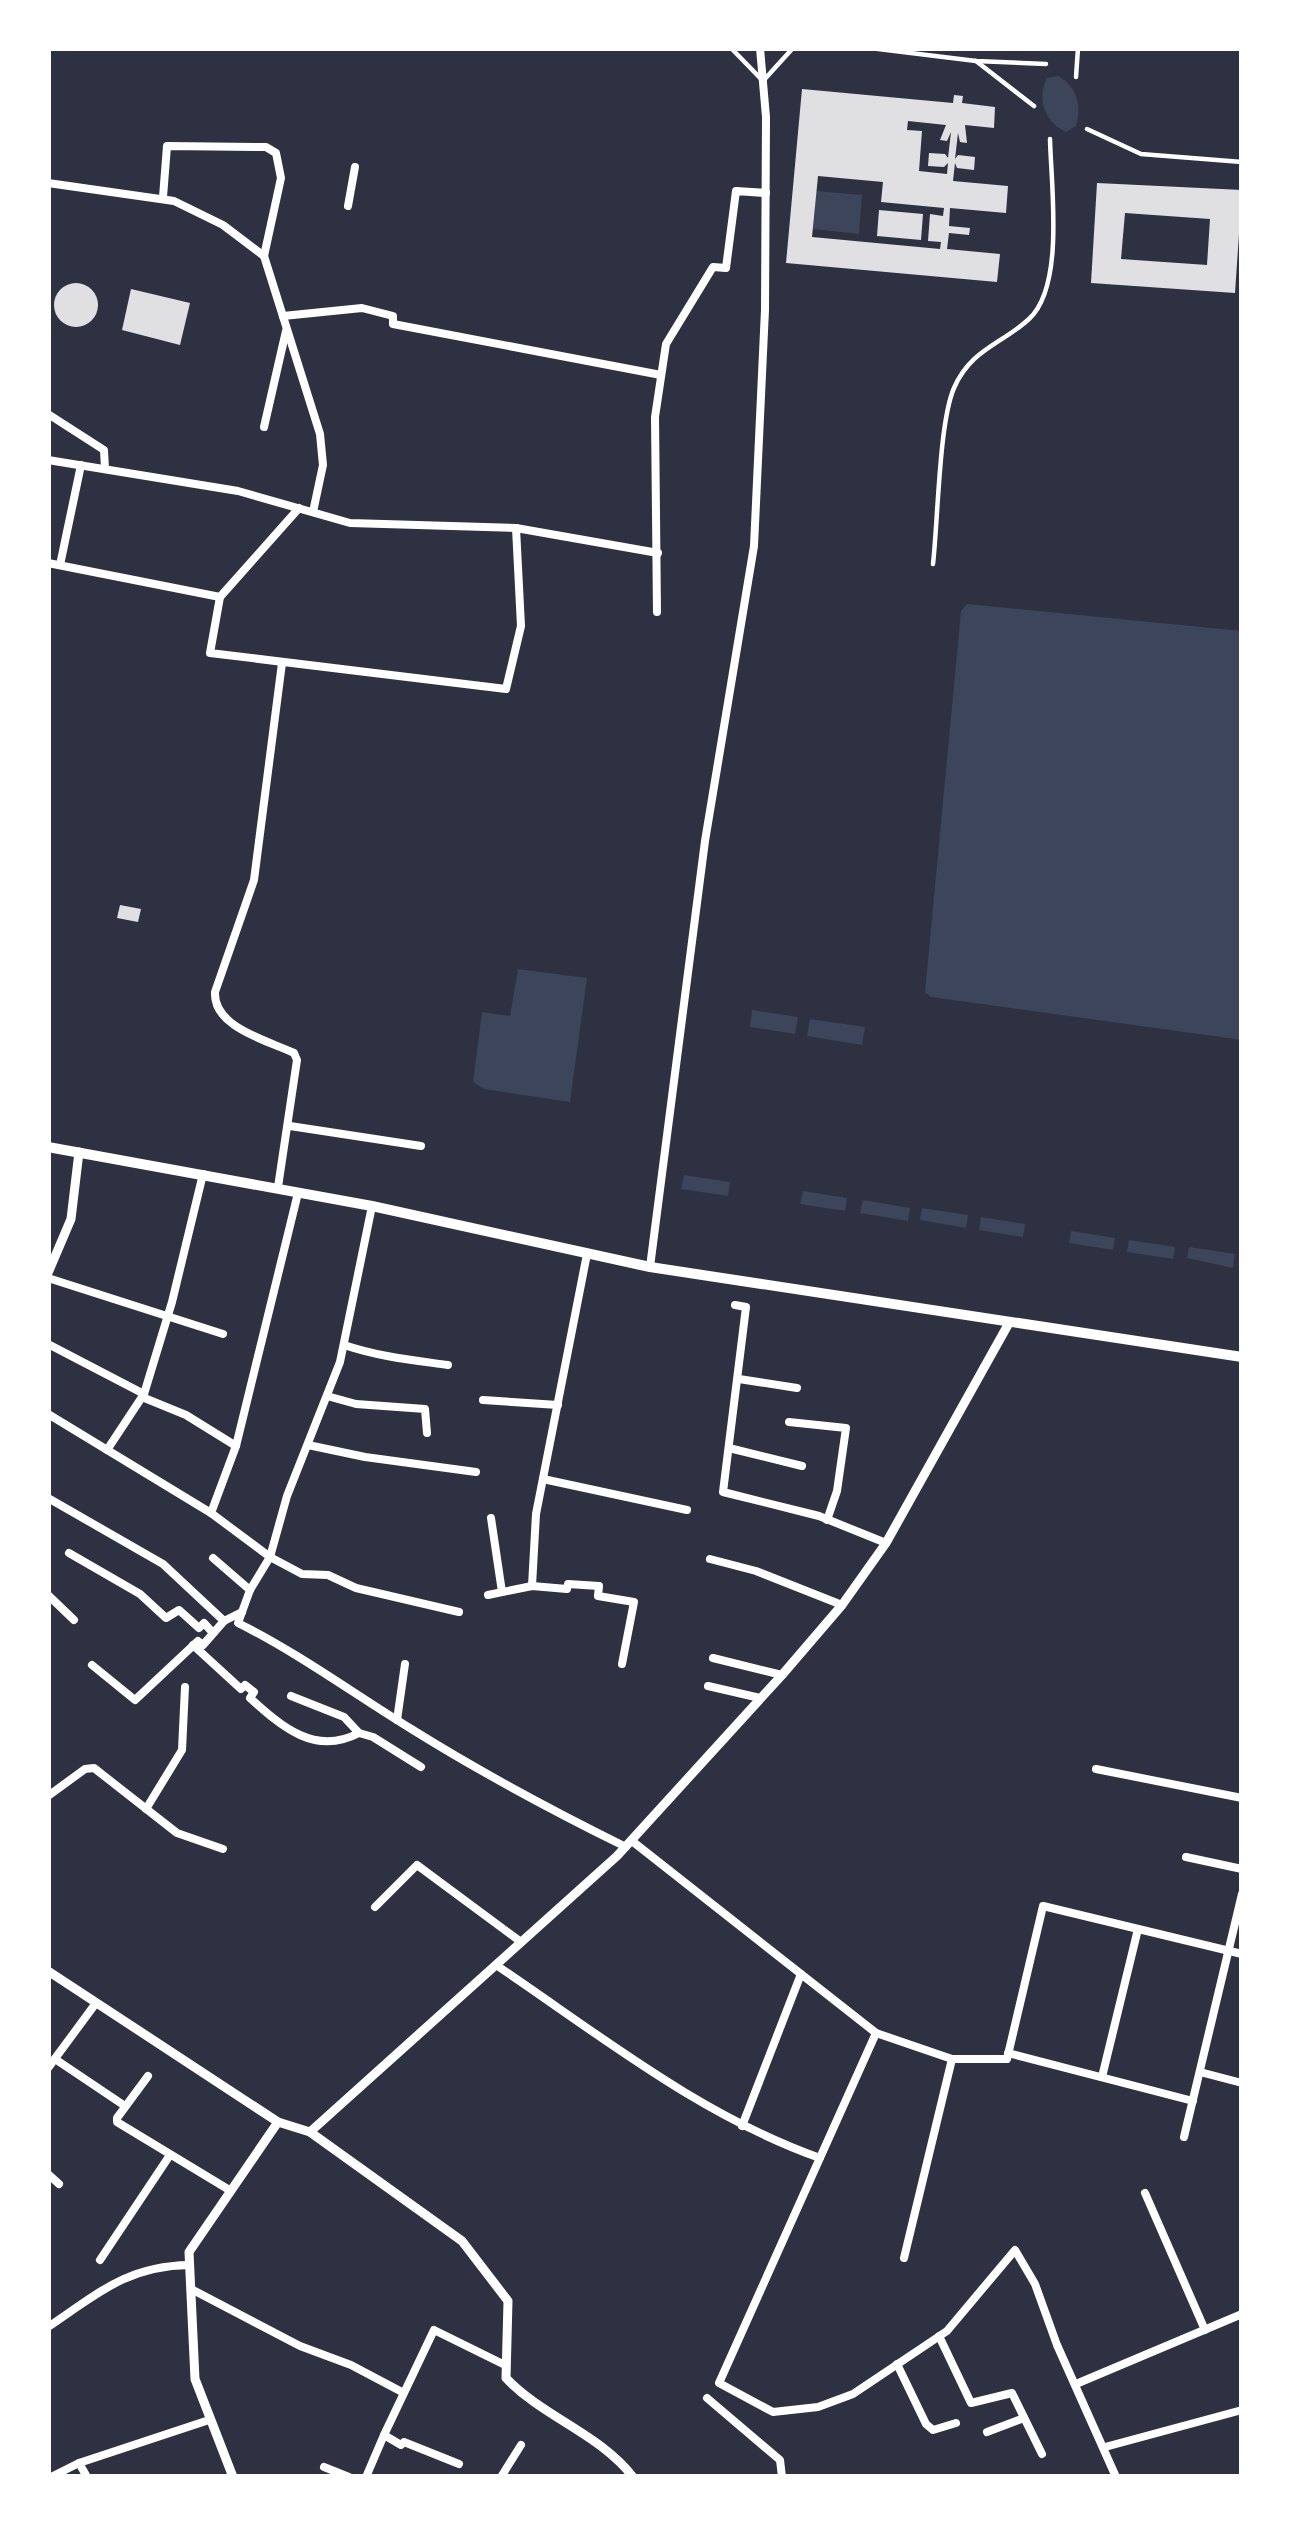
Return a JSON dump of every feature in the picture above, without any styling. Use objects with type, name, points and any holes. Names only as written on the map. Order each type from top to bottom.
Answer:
[{"type":"main road","points":[[48,1147],[278,1187],[650,1267],[1242,1357]]},
{"type":"street","points":[[650,1267],[703,859],[754,546],[766,193],[760,48]]},
{"type":"street","points":[[163,197],[167,146],[266,146],[276,153],[281,166],[264,256],[320,434],[322,465],[313,512]]},
{"type":"street","points":[[348,206],[356,167]]},
{"type":"street","points":[[48,183],[163,197],[223,225],[264,256]]},
{"type":"street","points":[[657,612],[655,417],[666,344],[713,267],[726,268],[736,191],[766,193]]},
{"type":"street","points":[[283,316],[362,308],[393,316],[393,324],[661,375]]},
{"type":"street","points":[[264,427],[286,330]]},
{"type":"street","points":[[48,414],[104,450],[105,469]]},
{"type":"street","points":[[48,460],[206,484],[350,523],[516,528],[658,553]]},
{"type":"street","points":[[60,565],[81,465]]},
{"type":"street","points":[[299,508],[220,597],[210,653],[506,689],[521,626],[516,528]]},
{"type":"street","points":[[48,563],[220,597]]},
{"type":"street","points":[[278,1187],[298,1068],[294,1053],[221,1018],[214,992],[254,880],[282,663]]},
{"type":"street","points":[[290,1126],[421,1146]]},
{"type":"street","points":[[79,1152],[71,1219],[48,1276],[223,1334]]},
{"type":"street","points":[[107,1450],[143,1395],[203,1173]]},
{"type":"street","points":[[211,1513],[236,1446],[298,1191]]},
{"type":"street","points":[[372,1206],[344,1345],[287,1496],[270,1557],[238,1623],[286,1647],[536,1802],[629,1844],[876,2033],[952,2059],[1007,2059],[1043,1906],[1242,1954]]},
{"type":"street","points":[[532,1586],[536,1514],[588,1252]]},
{"type":"street","points":[[735,1305],[746,1307],[723,1492],[827,1520],[886,1543]]},
{"type":"street","points":[[310,2132],[629,1844],[782,1676],[886,1543],[1009,1323]]},
{"type":"street","points":[[48,1344],[236,1446]]},
{"type":"street","points":[[344,1345],[389,1359],[414,1357],[448,1365]]},
{"type":"street","points":[[739,1378],[797,1388]]},
{"type":"street","points":[[327,1396],[356,1405],[424,1409],[427,1433]]},
{"type":"street","points":[[483,1400],[558,1405]]},
{"type":"street","points":[[48,1414],[302,1574],[328,1575],[356,1588],[459,1612]]},
{"type":"street","points":[[788,1422],[845,1428],[838,1491],[827,1520]]},
{"type":"street","points":[[308,1445],[476,1472]]},
{"type":"street","points":[[729,1448],[802,1466]]},
{"type":"street","points":[[543,1479],[687,1510]]},
{"type":"street","points":[[48,1498],[164,1564],[224,1621]]},
{"type":"street","points":[[491,1518],[502,1592]]},
{"type":"street","points":[[69,1553],[140,1594],[166,1618],[179,1610],[214,1633]]},
{"type":"street","points":[[213,1558],[250,1590]]},
{"type":"street","points":[[710,1559],[756,1571],[842,1605]]},
{"type":"street","points":[[488,1595],[532,1586],[567,1589],[568,1584],[599,1586],[598,1596],[634,1602],[622,1664]]},
{"type":"street","points":[[48,1595],[74,1620]]},
{"type":"street","points":[[92,1665],[135,1700],[198,1640],[203,1646],[224,1621],[242,1612]]},
{"type":"street","points":[[194,1645],[241,1689],[245,1685],[254,1692],[250,1698],[287,1731],[316,1741],[343,1741],[359,1733]]},
{"type":"street","points":[[713,1658],[782,1676]]},
{"type":"street","points":[[397,1720],[405,1664]]},
{"type":"street","points":[[708,1686],[760,1698]]},
{"type":"street","points":[[146,1809],[182,1750],[185,1687]]},
{"type":"street","points":[[291,1696],[344,1717],[359,1733],[422,1766]]},
{"type":"street","points":[[48,1796],[85,1769],[94,1768],[177,1833],[223,1849]]},
{"type":"street","points":[[1096,1769],[1242,1798]]},
{"type":"street","points":[[1186,1856],[1242,1870]]},
{"type":"street","points":[[375,1907],[417,1865],[521,1942]]},
{"type":"street","points":[[1184,2137],[1242,1894]]},
{"type":"street","points":[[1102,2077],[1138,1929]]},
{"type":"street","points":[[496,1965],[699,2102],[742,2126],[820,2158]]},
{"type":"street","points":[[48,1972],[278,2122],[310,2132],[462,2241],[508,2301],[506,2378],[521,2395],[618,2458],[633,2477]]},
{"type":"street","points":[[742,2126],[801,1974]]},
{"type":"street","points":[[96,2003],[51,2064],[125,2106]]},
{"type":"street","points":[[876,2033],[719,2383],[773,2412],[818,2408],[853,2394],[939,2336],[1015,2250],[1036,2284],[1116,2477]]},
{"type":"street","points":[[1009,2053],[1193,2101]]},
{"type":"street","points":[[904,2258],[952,2059]]},
{"type":"street","points":[[1200,2072],[1242,2083]]},
{"type":"street","points":[[148,2076],[117,2122],[231,2191]]},
{"type":"street","points":[[233,2477],[195,2379],[189,2252],[278,2122]]},
{"type":"street","points":[[100,2260],[170,2155]]},
{"type":"street","points":[[48,2174],[59,2184]]},
{"type":"street","points":[[1144,2193],[1205,2330]]},
{"type":"street","points":[[48,2327],[117,2279],[155,2266],[189,2265]]},
{"type":"street","points":[[190,2288],[300,2346],[403,2392]]},
{"type":"street","points":[[1076,2384],[1242,2314]]},
{"type":"street","points":[[366,2477],[434,2330],[505,2365]]},
{"type":"street","points":[[939,2336],[971,2403],[1012,2393],[1042,2454]]},
{"type":"street","points":[[897,2364],[926,2424],[933,2430],[956,2423]]},
{"type":"street","points":[[706,2398],[780,2460],[782,2477]]},
{"type":"street","points":[[1105,2447],[1242,2410]]},
{"type":"street","points":[[987,2432],[1024,2418]]},
{"type":"street","points":[[51,2477],[79,2463],[209,2420]]},
{"type":"street","points":[[384,2435],[459,2464]]},
{"type":"street","points":[[501,2477],[521,2445]]},
{"type":"street","points":[[79,2463],[87,2477]]},
{"type":"street","points":[[324,2467],[349,2477]]},
{"type":"lane","points":[[731,48],[764,81],[793,48]]},
{"type":"lane","points":[[871,48],[1046,64]]},
{"type":"lane","points":[[1076,77],[1078,48]]},
{"type":"lane","points":[[976,61],[1034,106]]},
{"type":"lane","points":[[1087,129],[1141,154],[1242,162]]},
{"type":"lane","points":[[933,564],[954,389],[979,353],[1027,322],[1041,305],[1051,274],[1050,139]]},
{"type":"shaded area","points":[[1058,76],[1070,85],[1078,104],[1076,126],[1066,132],[1053,123],[1043,102],[1047,78]]},
{"type":"shaded area","points":[[816,191],[862,195],[859,234],[813,229]]},
{"type":"shaded area","points":[[967,604],[1242,631],[1242,1040],[931,997],[925,992],[961,611]]},
{"type":"shaded area","points":[[518,969],[587,978],[570,1102],[484,1089],[473,1082],[482,1012],[510,1016]]},
{"type":"shaded area","points":[[752,1010],[798,1017],[795,1034],[750,1027]]},
{"type":"shaded area","points":[[810,1019],[865,1027],[862,1045],[807,1036]]},
{"type":"shaded area","points":[[684,1175],[730,1182],[728,1196],[681,1189]]},
{"type":"shaded area","points":[[803,1191],[847,1198],[845,1211],[800,1204]]},
{"type":"shaded area","points":[[863,1200],[910,1208],[908,1221],[860,1213]]},
{"type":"shaded area","points":[[922,1208],[968,1215],[966,1228],[920,1220]]},
{"type":"shaded area","points":[[981,1217],[1025,1224],[1023,1237],[979,1230]]},
{"type":"shaded area","points":[[1071,1231],[1115,1238],[1113,1250],[1069,1243]]},
{"type":"shaded area","points":[[1129,1240],[1175,1247],[1173,1259],[1127,1252]]},
{"type":"shaded area","points":[[1189,1247],[1235,1254],[1233,1268],[1187,1258]]},
{"type":"building","points":[[802,89],[953,103],[954,95],[963,96],[962,103],[995,107],[994,128],[965,125],[967,143],[960,142],[958,133],[955,159],[958,155],[975,157],[974,170],[957,168],[955,163],[953,181],[1008,186],[1006,213],[950,208],[949,226],[970,228],[969,235],[949,233],[947,249],[1000,254],[997,282],[786,263]],"holes":[[[908,121],[946,125],[940,140],[947,141],[951,132],[948,158],[929,153],[928,166],[948,163],[947,174],[919,171],[922,131],[907,130]],[[818,176],[883,182],[881,202],[944,208],[943,216],[930,214],[928,241],[941,242],[940,249],[812,237]]]},
{"type":"building","points":[[1097,183],[1242,190],[1235,293],[1091,283]],"holes":[[[1125,213],[1210,219],[1207,265],[1121,259]]]},
{"type":"building","points":[[879,210],[923,214],[921,240],[877,236]]},
{"type":"building","points":[[76,283],[92,289],[98,305],[92,321],[76,327],[60,321],[54,305],[60,289]]},
{"type":"building","points":[[131,289],[190,303],[180,345],[122,330]]},
{"type":"building","points":[[120,905],[141,909],[138,922],[117,918]]}]
